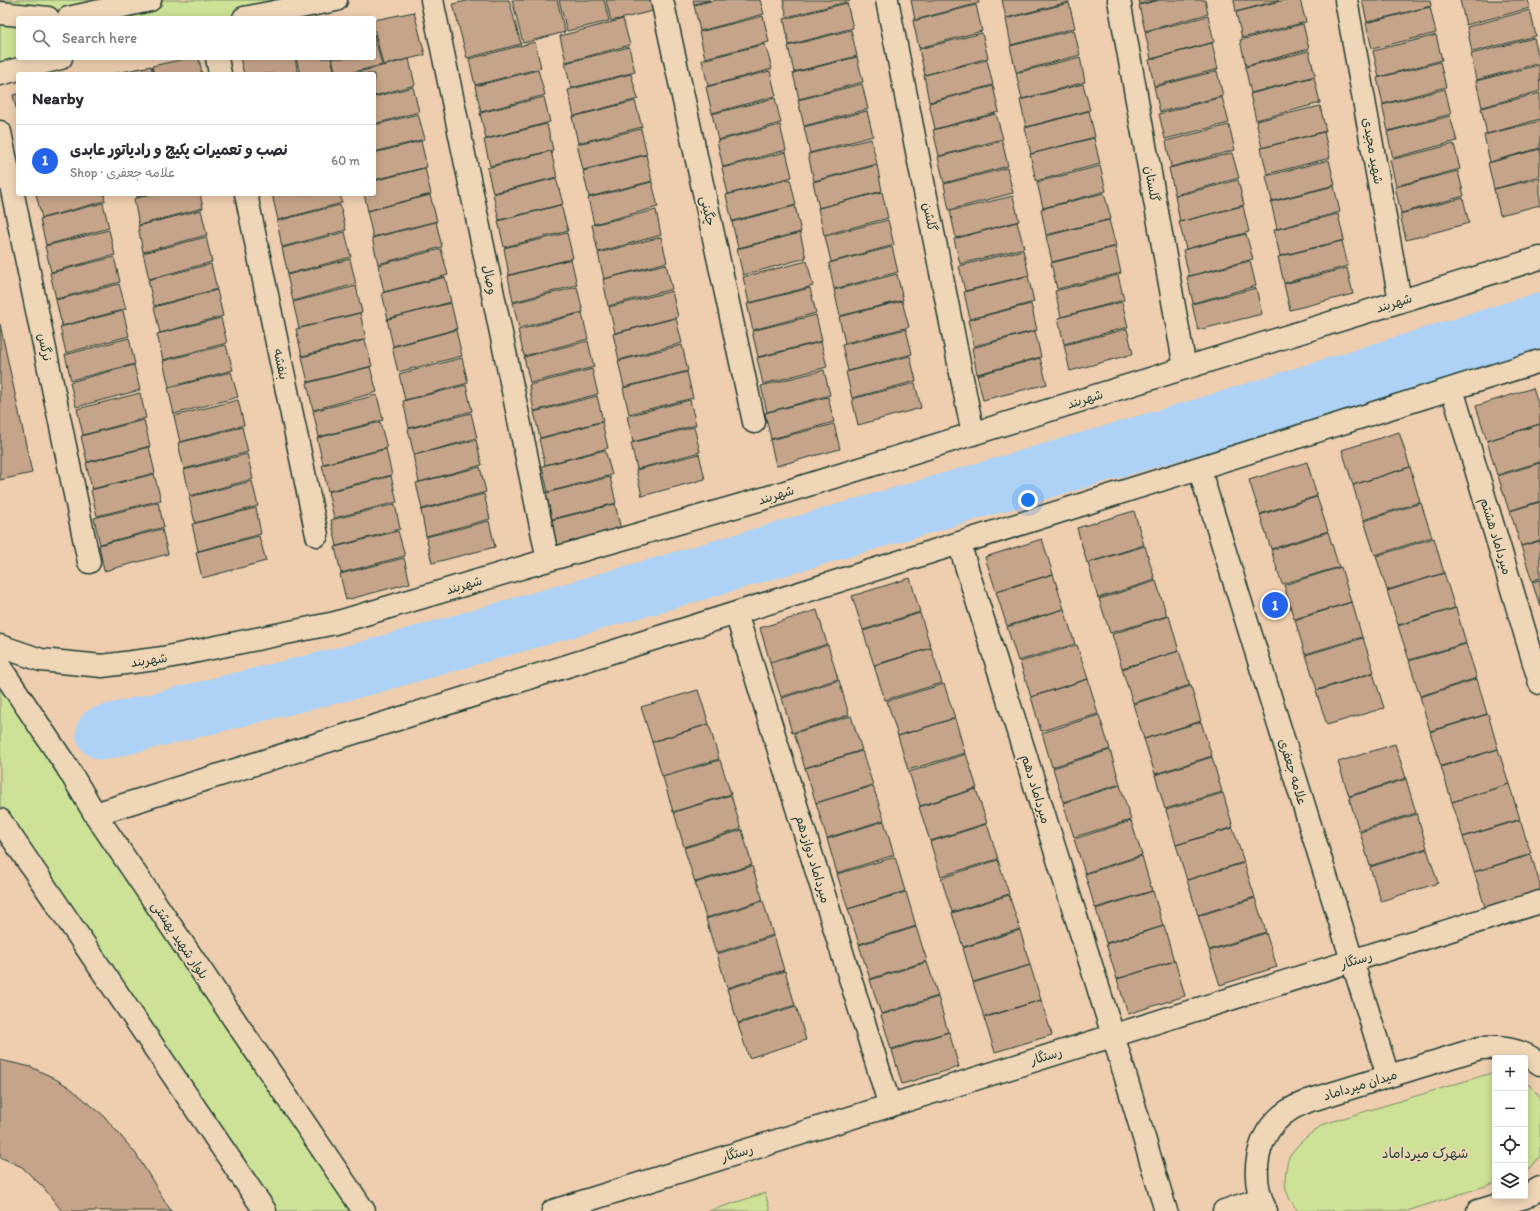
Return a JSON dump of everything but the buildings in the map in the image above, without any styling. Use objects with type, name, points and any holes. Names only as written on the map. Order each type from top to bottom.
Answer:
[{"type":"street","points":[[77,16],[150,0]]},
{"type":"street","points":[[254,16],[336,0]]},
{"type":"street","name":"وصال","points":[[432,0],[548,560]]},
{"type":"street","name":"چگینی","points":[[662,0],[754,422]]},
{"type":"street","name":"گلشن","points":[[887,0],[973,434]]},
{"type":"street","name":"گلستان","points":[[1119,0],[1185,368]]},
{"type":"street","name":"شهید مجیدی","points":[[1346,0],[1400,301]]},
{"type":"street","points":[[0,12],[32,16]]},
{"type":"street","points":[[0,74],[53,60]]},
{"type":"street","points":[[217,60],[220,72]]},
{"type":"street","name":"نرگس","points":[[0,132],[89,562]]},
{"type":"street","name":"بنفشه","points":[[246,196],[317,535]]},
{"type":"street","name":"شهربند","points":[[0,646],[41,660],[102,666],[163,658],[335,623],[548,560],[769,498],[1540,258]]},
{"type":"street","points":[[95,814],[1540,362]]},
{"type":"street","name":"میرداماد هشتم","points":[[1452,389],[1540,683]]},
{"type":"street","name":"علامه جعفری","points":[[1198,468],[1388,1076]]},
{"type":"street","name":"میرداماد دهم","points":[[959,543],[1113,1035],[1166,1211]]},
{"type":"street","name":"میرداماد دوازدهم","points":[[736,613],[890,1106]]},
{"type":"street","name":"بلوار شهید بهشتی","points":[[0,667],[67,767],[95,814],[364,1211]]},
{"type":"street","points":[[0,820],[265,1211]]},
{"type":"street","points":[[0,844],[21,850]]},
{"type":"street","name":"رستگار","points":[[553,1211],[1540,902]]},
{"type":"street","name":"میدان میرداماد","points":[[1263,1205],[1256,1177],[1258,1157],[1264,1139],[1275,1122],[1290,1110],[1308,1101],[1480,1048],[1499,1048],[1517,1051],[1534,1059],[1540,1064]]},
{"type":"street","points":[[1478,1211],[1525,1197],[1540,1188]]},
{"type":"street","points":[[1224,1211],[1263,1205]]},
{"type":"green space","points":[[0,0],[336,0],[254,16],[16,16],[16,60],[0,74]]},
{"type":"green space","points":[[0,667],[364,1211],[265,1211],[0,820]]},
{"type":"green space","points":[[1492,1073],[1492,1184],[1407,1211],[1298,1211],[1288,1195],[1285,1186],[1287,1162],[1290,1155],[1301,1142],[1324,1124]]},
{"type":"green space","points":[[1528,1085],[1532,1087],[1540,1098],[1540,1156],[1528,1170]]},
{"type":"green space","points":[[765,1193],[770,1211],[709,1211]]},
{"type":"waterway","points":[[103,733],[367,668],[654,586],[1210,423],[1540,320]]},
{"type":"place","name":"نصب و تعمیرات پکیج و رادیاتور عابدی","points":[[1275,605]]},
{"type":"district","name":"شهرک میرداماد","points":[[1425,1153]]}]
